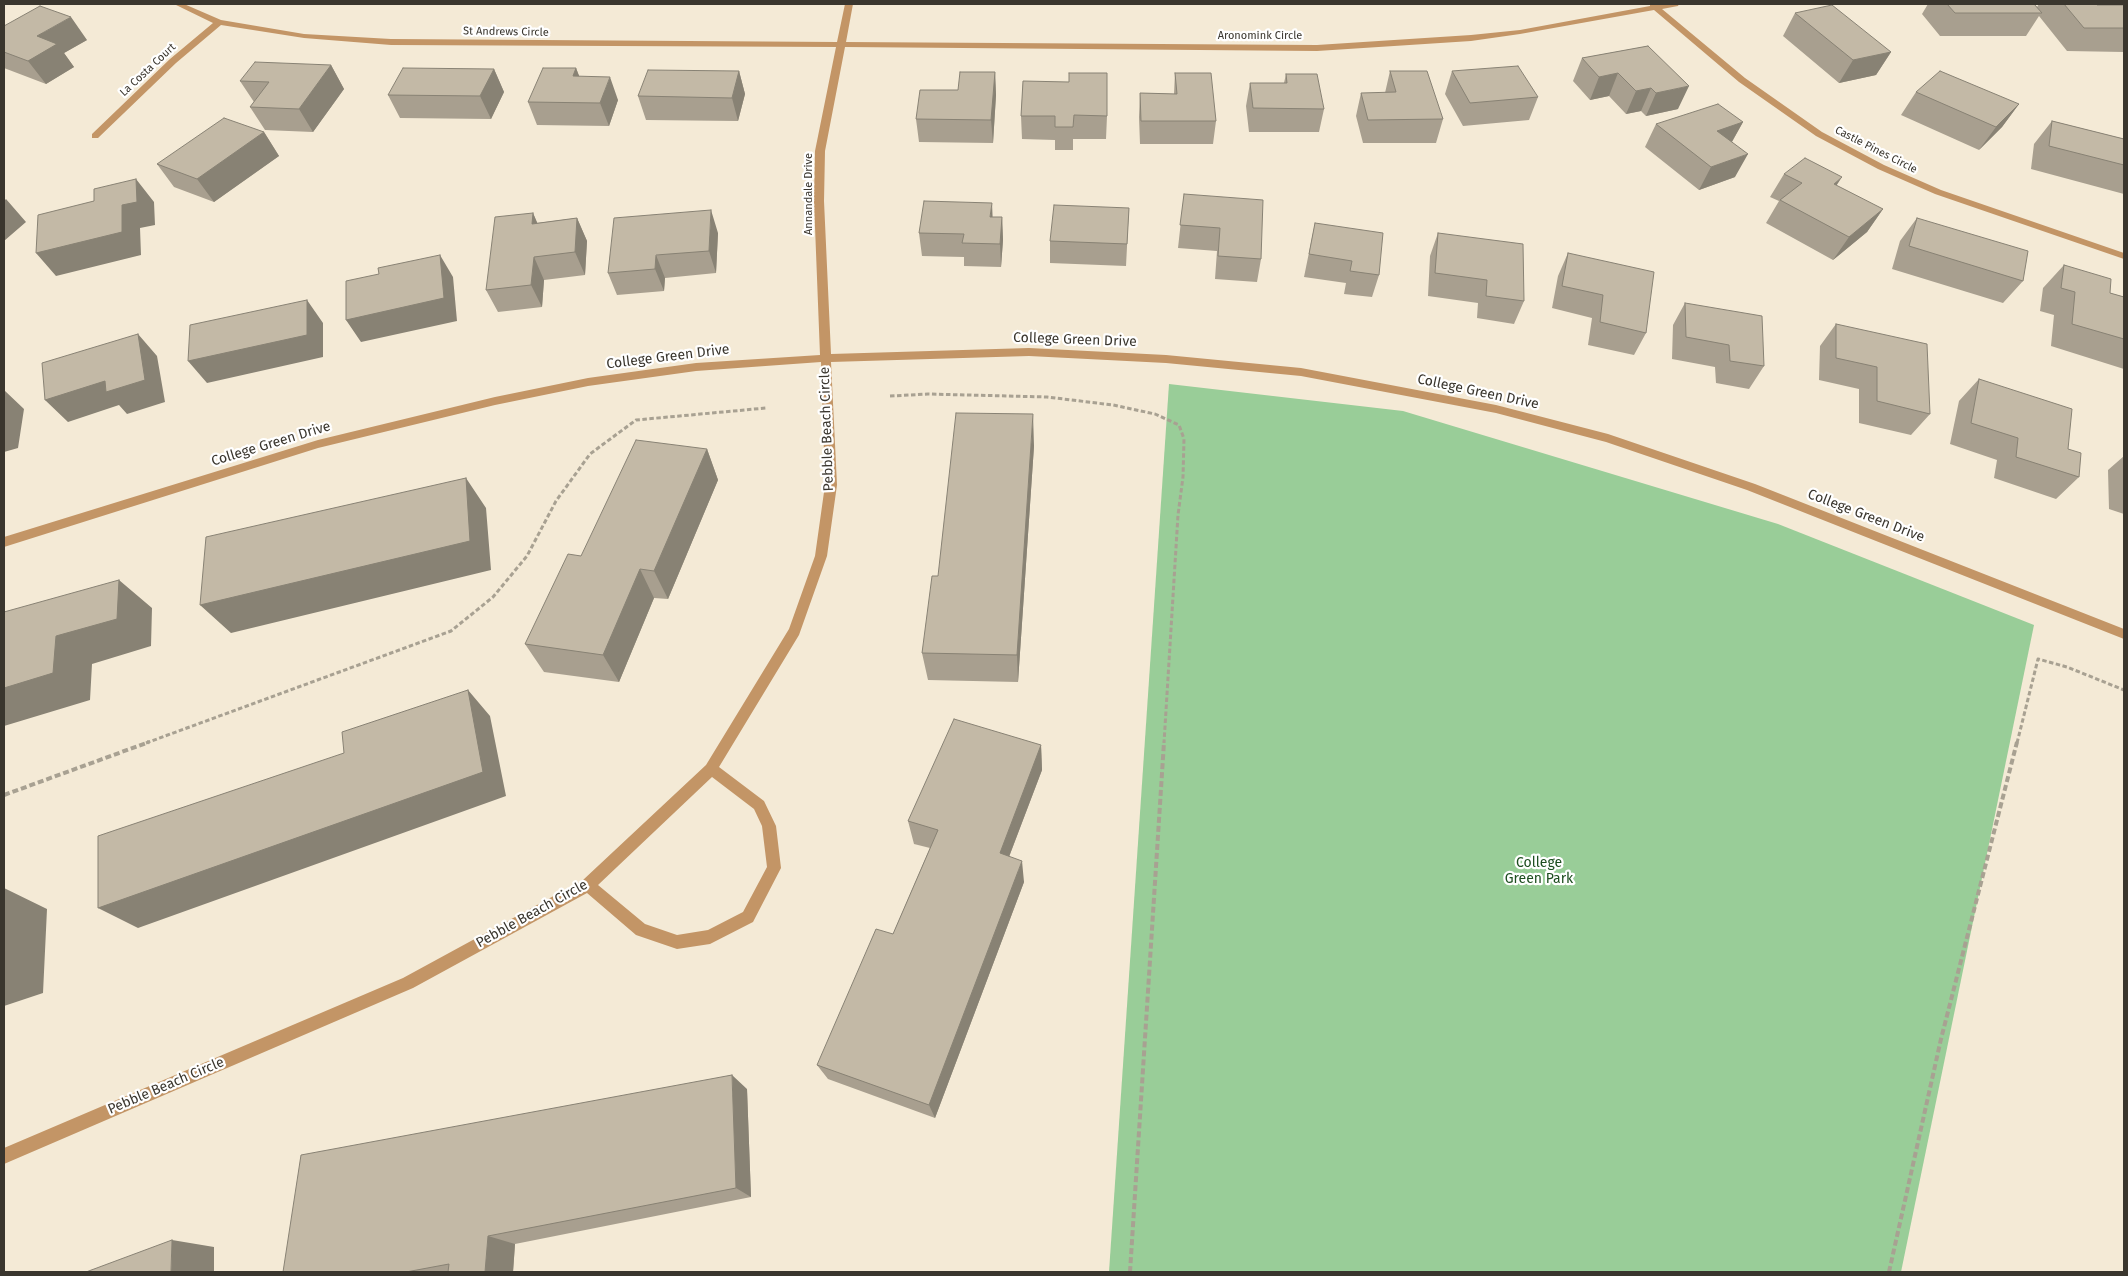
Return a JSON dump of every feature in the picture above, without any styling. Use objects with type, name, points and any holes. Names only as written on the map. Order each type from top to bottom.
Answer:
[{"type":"street","name":"St Andrews Circle","points":[[178,4],[219,22],[304,36],[391,42],[840,46]]},
{"type":"street","name":"Annandale Drive","points":[[825,358],[819,201],[820,151],[849,4]]},
{"type":"street","name":"Aronomink Circle","points":[[840,46],[1326,48],[1471,38],[1520,32],[1654,6],[1675,4]]},
{"type":"street","name":"Castle Pines Circle","points":[[1654,6],[1742,80],[1819,134],[1874,163],[1938,192],[2124,256]]},
{"type":"street","name":"La Costa Court","points":[[95,136],[173,61],[219,22]]},
{"type":"street","name":"College Green Drive","points":[[4,542],[318,444],[495,401],[588,382],[696,367],[825,358],[1029,352],[1166,359],[1301,372],[1496,409],[1608,438],[1751,487],[2124,634]]},
{"type":"street","name":"Pebble Beach Circle","points":[[4,1156],[408,983],[588,885],[711,769],[795,631],[821,556],[830,486],[825,358]]},
{"type":"street","points":[[588,885],[641,930],[677,942],[710,937],[748,917],[774,868],[769,826],[759,805],[711,769]]},
{"type":"path","points":[[890,396],[928,394],[1047,397],[1113,405],[1155,414],[1179,425],[1184,439],[1130,1272]]},
{"type":"path","points":[[4,795],[451,631],[493,597],[527,556],[556,501],[590,454],[636,420],[766,408]]},
{"type":"path","points":[[1889,1272],[1942,1039],[2038,659],[2067,667],[2124,690]]},
{"type":"green space","name":"College Green Park","points":[[1169,384],[1403,411],[1778,524],[2034,625],[1901,1272],[1109,1272]]},
{"type":"building","points":[[1947,4],[2034,4],[2042,13],[1955,13]]},
{"type":"building","points":[[2064,4],[2124,5],[2124,28],[2084,28]]},
{"type":"building","points":[[1832,5],[1891,52],[1853,60],[1795,13]]},
{"type":"building","points":[[40,6],[71,17],[37,36],[57,44],[28,61],[4,52],[4,26]]},
{"type":"building","points":[[1648,46],[1689,86],[1656,93],[1651,88],[1636,91],[1618,73],[1599,77],[1582,58]]},
{"type":"building","points":[[255,62],[331,65],[299,109],[250,107],[269,82],[240,81]]},
{"type":"building","points":[[1518,66],[1538,97],[1470,103],[1452,71]]},
{"type":"building","points":[[403,68],[494,69],[480,96],[388,95]]},
{"type":"building","points":[[543,68],[576,68],[573,76],[610,77],[600,103],[528,102]]},
{"type":"building","points":[[648,70],[739,71],[732,98],[638,96]]},
{"type":"building","points":[[1390,71],[1427,71],[1443,119],[1368,120],[1361,93],[1396,92]]},
{"type":"building","points":[[1940,71],[2019,104],[1996,127],[1916,92]]},
{"type":"building","points":[[960,72],[995,72],[991,120],[916,119],[920,90],[958,90]]},
{"type":"building","points":[[1069,73],[1107,73],[1107,116],[1074,115],[1073,127],[1055,127],[1055,116],[1021,116],[1023,81],[1069,82]]},
{"type":"building","points":[[1175,73],[1211,73],[1216,121],[1141,121],[1140,93],[1177,94]]},
{"type":"building","points":[[1286,74],[1317,74],[1324,109],[1253,108],[1250,83],[1287,83]]},
{"type":"building","points":[[1718,104],[1743,122],[1717,131],[1748,154],[1711,167],[1656,124]]},
{"type":"building","points":[[224,118],[264,132],[197,179],[157,164]]},
{"type":"building","points":[[2052,121],[2124,139],[2124,165],[2049,146]]},
{"type":"building","points":[[1805,158],[1842,177],[1834,184],[1883,209],[1849,237],[1780,200],[1802,183],[1784,174]]},
{"type":"building","points":[[136,179],[137,202],[122,205],[122,232],[36,253],[38,215],[94,201],[94,189]]},
{"type":"building","points":[[1184,194],[1263,200],[1261,259],[1218,256],[1220,228],[1180,225]]},
{"type":"building","points":[[924,201],[992,203],[990,217],[1002,217],[1000,244],[962,243],[964,234],[919,233]]},
{"type":"building","points":[[1054,205],[1129,208],[1127,244],[1050,241]]},
{"type":"building","points":[[711,210],[709,251],[656,255],[655,269],[608,273],[614,218]]},
{"type":"building","points":[[533,213],[532,224],[577,218],[575,252],[534,257],[531,285],[486,290],[495,217]]},
{"type":"building","points":[[1917,218],[2028,251],[2023,281],[1909,246]]},
{"type":"building","points":[[1315,223],[1383,233],[1379,275],[1350,271],[1352,261],[1309,254]]},
{"type":"building","points":[[1438,233],[1523,244],[1524,301],[1486,296],[1487,280],[1435,273]]},
{"type":"building","points":[[1568,253],[1654,272],[1646,333],[1600,322],[1603,295],[1562,286]]},
{"type":"building","points":[[440,255],[444,298],[346,320],[346,281],[379,274],[378,268]]},
{"type":"building","points":[[2064,265],[2111,279],[2110,293],[2124,297],[2124,339],[2072,324],[2075,292],[2061,288]]},
{"type":"building","points":[[307,300],[307,335],[188,361],[190,325]]},
{"type":"building","points":[[1685,303],[1762,316],[1764,366],[1730,361],[1729,345],[1686,337]]},
{"type":"building","points":[[1836,324],[1927,344],[1930,414],[1877,401],[1877,367],[1836,358]]},
{"type":"building","points":[[138,334],[145,380],[106,392],[105,381],[45,400],[42,363]]},
{"type":"building","points":[[1979,379],[2072,409],[2068,449],[2081,453],[2079,477],[2016,457],[2018,438],[1971,423]]},
{"type":"building","points":[[956,413],[1033,414],[1017,655],[922,653],[932,576],[938,576]]},
{"type":"building","points":[[636,440],[707,449],[654,571],[640,569],[603,655],[525,644],[568,554],[581,556]]},
{"type":"building","points":[[466,478],[470,541],[200,605],[206,537]]},
{"type":"building","points":[[119,580],[117,619],[56,636],[53,673],[4,688],[4,612]]},
{"type":"building","points":[[468,690],[483,772],[98,908],[98,836],[344,753],[342,732]]},
{"type":"building","points":[[954,719],[1041,745],[1000,853],[1022,861],[929,1105],[817,1065],[876,929],[893,934],[938,830],[908,821]]},
{"type":"building","points":[[732,1075],[736,1188],[488,1236],[485,1272],[448,1272],[449,1264],[406,1272],[283,1272],[301,1155]]},
{"type":"building","points":[[172,1240],[171,1272],[86,1272]]}]
